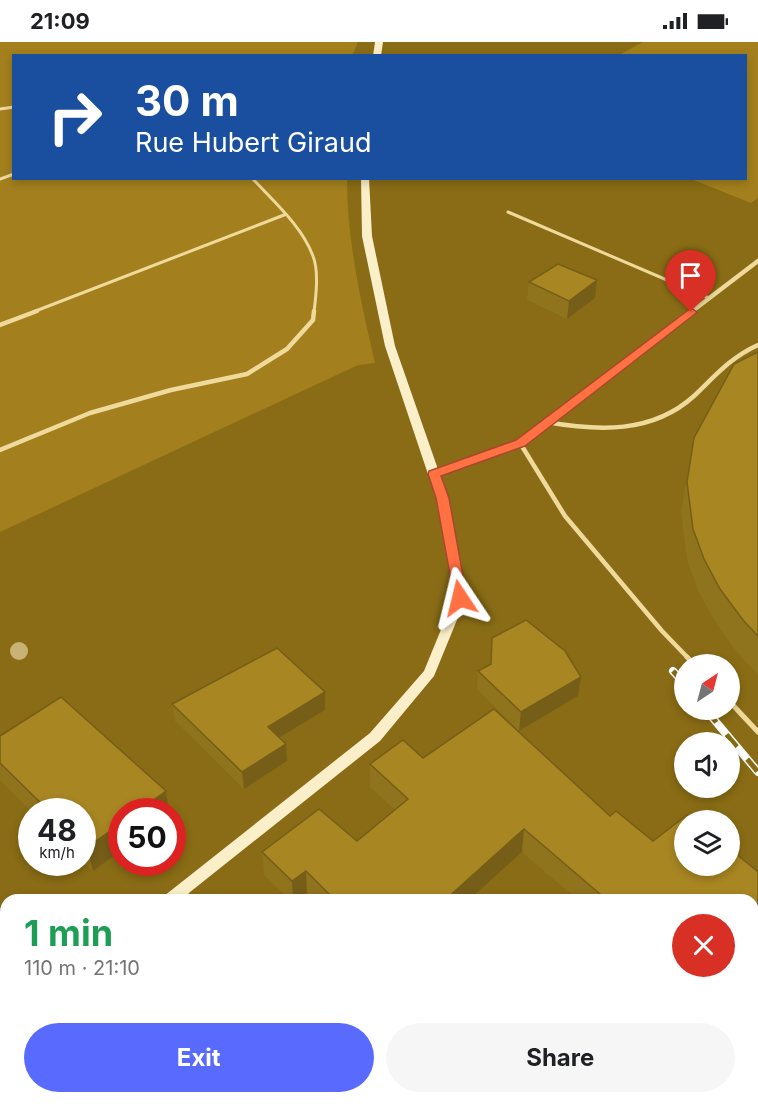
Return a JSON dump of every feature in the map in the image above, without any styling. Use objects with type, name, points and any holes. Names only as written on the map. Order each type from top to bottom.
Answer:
[{"type":"main road","points":[[177,894],[375,737],[429,673],[460,598],[442,498],[390,346],[367,236],[365,180]]},
{"type":"street","points":[[434,474],[520,443],[758,261]]},
{"type":"lane","points":[[0,450],[90,413],[171,390],[247,374],[287,349],[313,320],[316,295],[314,257],[298,230],[254,180]]},
{"type":"lane","points":[[508,212],[710,298]]},
{"type":"lane","points":[[0,325],[284,215]]},
{"type":"lane","points":[[546,422],[584,429],[640,426],[676,410],[738,352],[758,345]]},
{"type":"lane","points":[[520,443],[565,516],[662,631],[684,654]]},
{"type":"lane","points":[[740,713],[758,732]]},
{"type":"lane","points":[[182,890],[186,894]]},
{"type":"shaded area","points":[[0,42],[358,42],[353,54],[12,54],[12,180],[347,180],[352,249],[375,363],[358,365],[0,532]]},
{"type":"shaded area","points":[[643,42],[758,42],[758,198],[751,203],[694,180],[747,180],[747,54],[621,54]]},
{"type":"building","points":[[558,264],[597,280],[569,301],[529,282]]},
{"type":"building","points":[[758,352],[758,636],[720,589],[704,559],[693,529],[687,482],[694,438],[734,364]]},
{"type":"building","points":[[526,620],[565,651],[581,677],[521,712],[478,671],[491,664],[492,638]]},
{"type":"building","points":[[277,648],[325,692],[268,727],[286,744],[242,772],[172,704]]},
{"type":"building","points":[[61,697],[166,791],[156,798],[108,798],[108,833],[96,841],[96,798],[36,798],[0,763],[0,736]]},
{"type":"building","points":[[494,709],[610,816],[616,811],[653,841],[674,825],[674,876],[740,876],[740,857],[758,870],[758,894],[600,894],[524,829],[452,894],[329,894],[306,871],[292,881],[262,852],[319,809],[357,841],[408,799],[370,764],[403,740],[423,758]]},
{"type":"railway","points":[[714,720],[758,772]]},
{"type":"route","points":[[460,598],[442,498],[434,474],[520,443],[691,312]]}]
